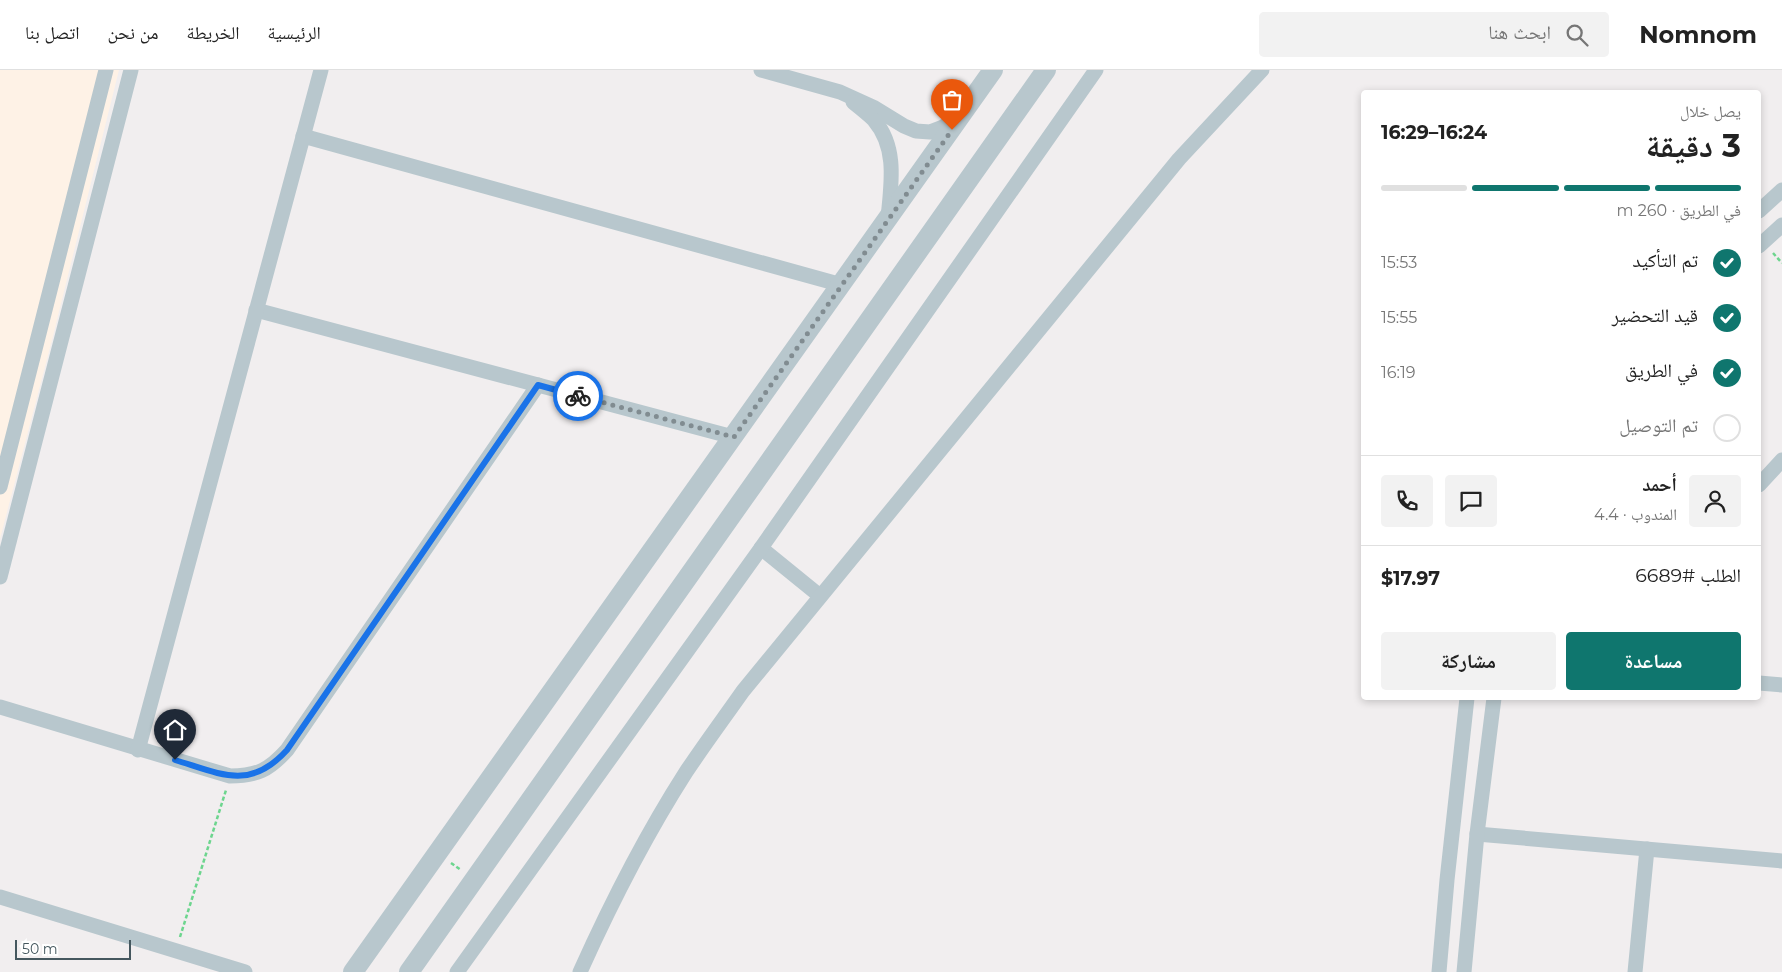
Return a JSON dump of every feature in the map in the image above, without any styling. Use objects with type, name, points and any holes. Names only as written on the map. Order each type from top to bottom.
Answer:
[{"type":"street","points":[[0,486],[43,324],[106,70]]},
{"type":"street","points":[[0,577],[131,70]]},
{"type":"street","points":[[138,750],[321,70]]},
{"type":"street","points":[[353,972],[993,70]]},
{"type":"street","points":[[409,972],[1046,70]]},
{"type":"street","points":[[457,972],[761,548],[1096,70]]},
{"type":"street","points":[[580,972],[602,922],[634,860],[687,770],[743,691],[1179,159],[1262,70]]},
{"type":"street","points":[[771,71],[840,92],[873,106],[916,132],[930,132],[943,127],[963,114]]},
{"type":"street","points":[[840,92],[874,120],[884,137],[890,156],[892,176],[887,220]]},
{"type":"street","points":[[303,136],[842,285]]},
{"type":"street","points":[[1761,209],[1782,190]]},
{"type":"street","points":[[1761,244],[1782,226]]},
{"type":"street","points":[[256,310],[734,437]]},
{"type":"street","points":[[43,324],[64,329]]},
{"type":"street","points":[[0,707],[138,750],[230,776],[246,776],[262,771],[276,762],[287,750],[538,385]]},
{"type":"street","points":[[1761,483],[1782,460]]},
{"type":"street","points":[[761,548],[820,596]]},
{"type":"street","points":[[1761,683],[1782,685]]},
{"type":"street","points":[[1439,972],[1467,700]]},
{"type":"street","points":[[1464,972],[1477,834],[1494,700]]},
{"type":"street","points":[[1477,834],[1782,861]]},
{"type":"street","points":[[1635,972],[1648,849]]},
{"type":"street","points":[[0,896],[246,972]]},
{"type":"path","points":[[176,951],[230,776]]},
{"type":"path","points":[[437,854],[475,879]]},
{"type":"shaded area","points":[[0,70],[119,70],[0,539]]},
{"type":"way so far","points":[[578,396],[734,437],[952,130]]},
{"type":"route","points":[[175,760],[230,776],[246,776],[262,771],[276,762],[287,750],[538,385],[578,396]]}]
